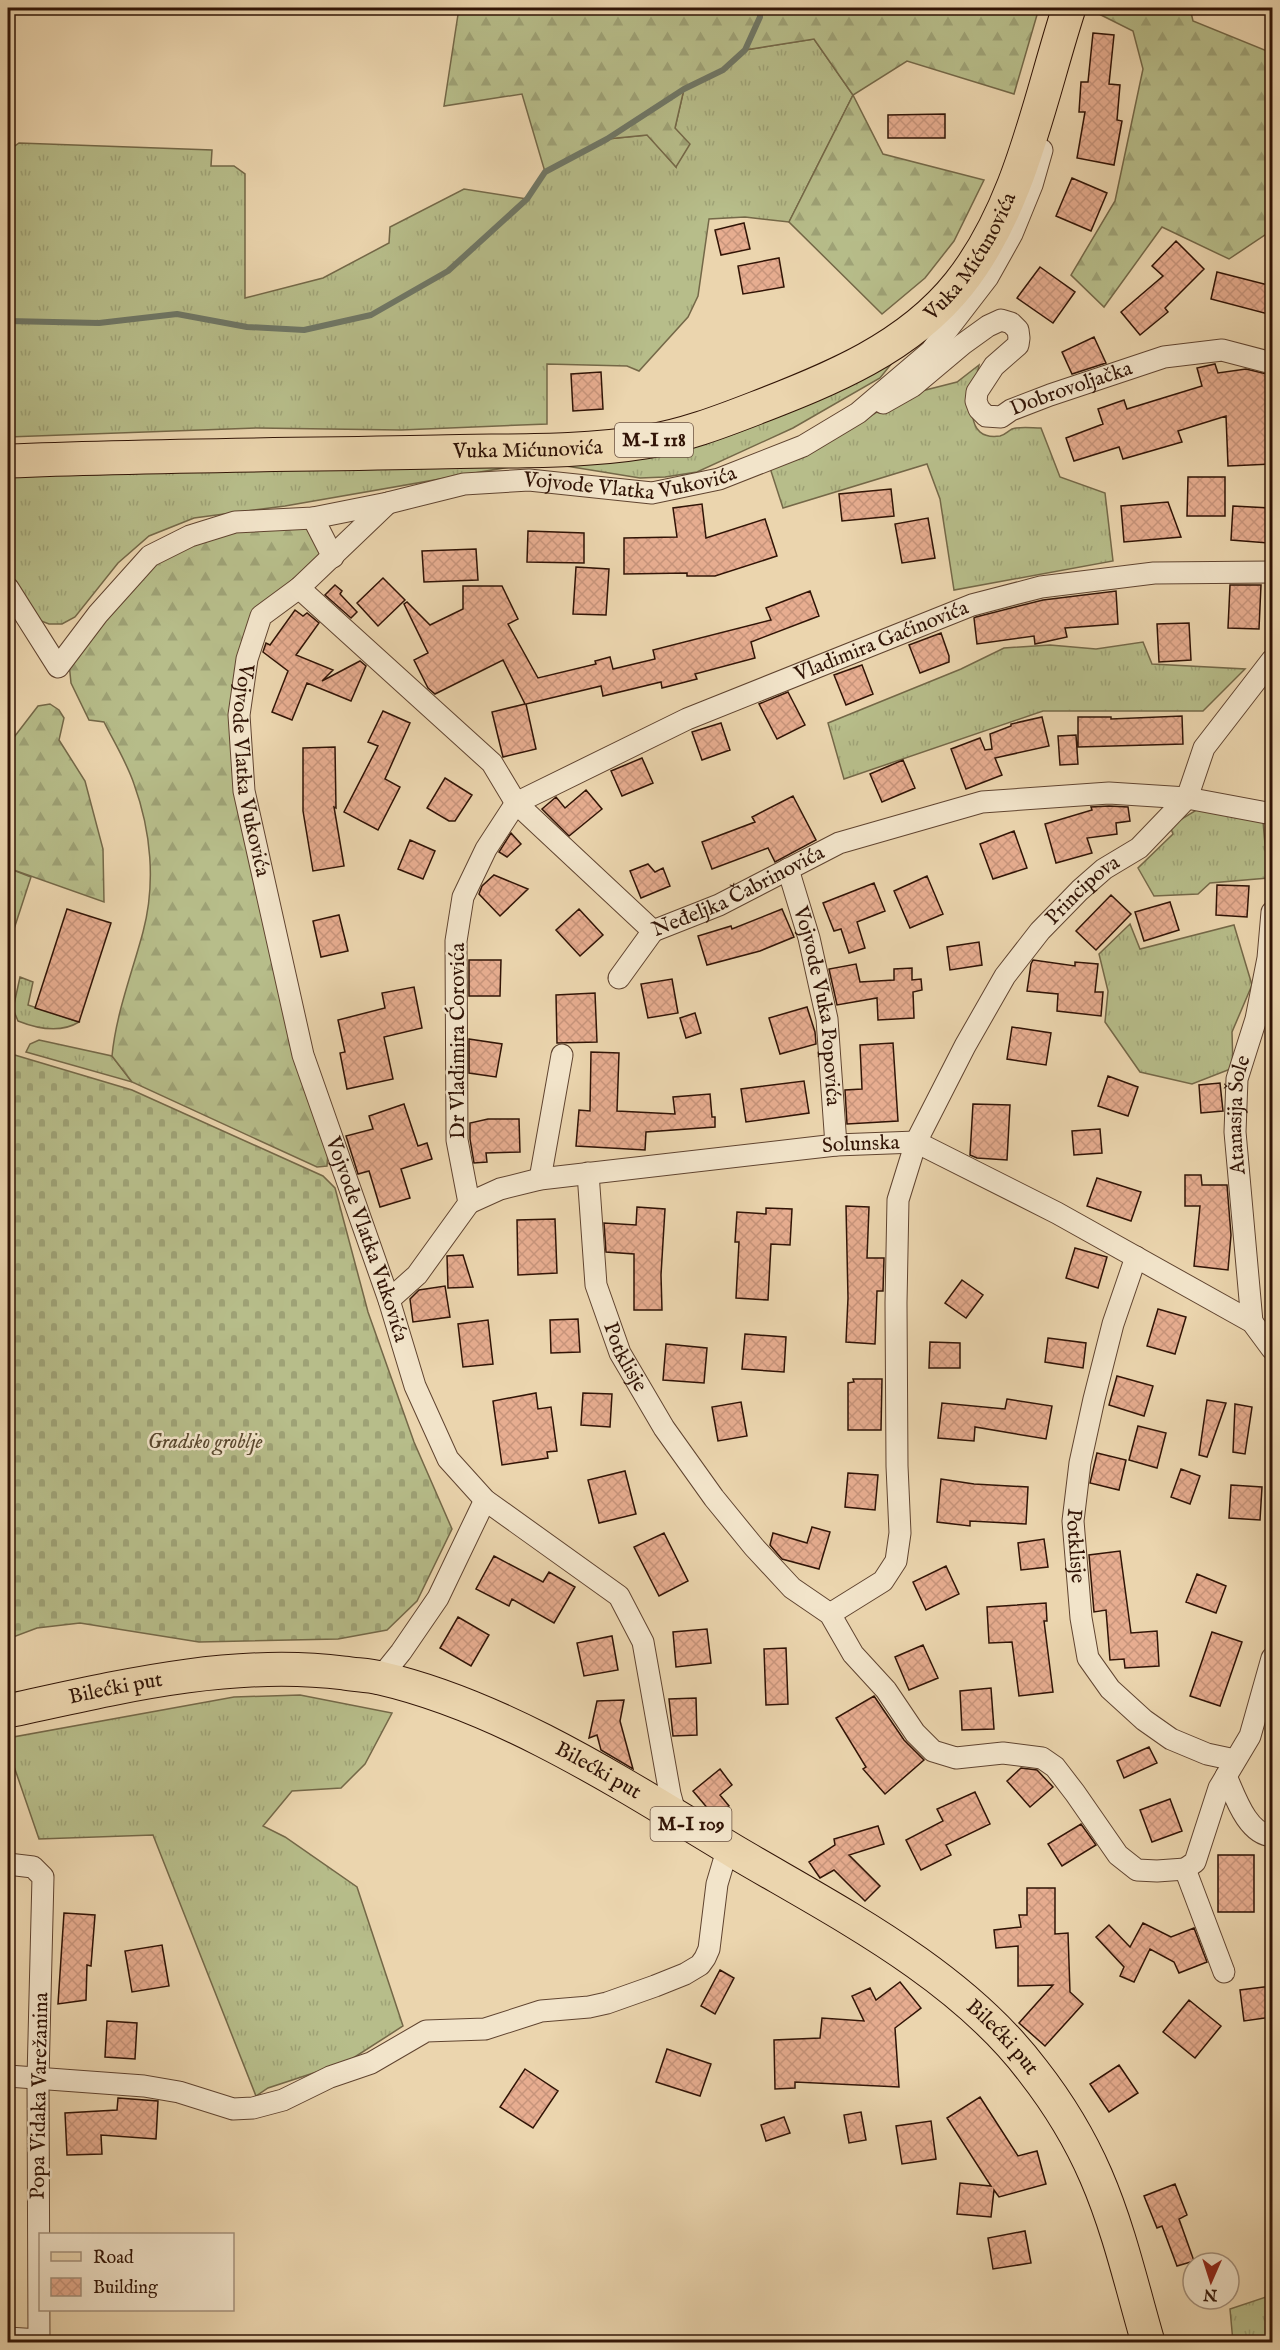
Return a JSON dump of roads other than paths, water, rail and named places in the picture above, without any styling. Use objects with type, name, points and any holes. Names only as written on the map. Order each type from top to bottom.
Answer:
[{"type":"main road","name":"Vuka Mićunovića","points":[[8,461],[98,457],[585,448],[648,442],[676,435],[719,422],[810,387],[867,360],[907,333],[945,300],[961,282],[999,218],[1020,167],[1070,8]]},
{"type":"main road","name":"Bilećki put","points":[[8,1711],[190,1675],[243,1670],[301,1670],[380,1678],[463,1704],[564,1753],[676,1816],[871,1932],[967,2003],[1017,2052],[1032,2069],[1064,2116],[1096,2176],[1118,2238],[1148,2343]]},
{"type":"street","name":"Vojvode Vlatka Vukovića","points":[[676,1816],[643,1642],[619,1596],[485,1500],[448,1459],[415,1386],[389,1300],[303,1055],[244,791],[238,715],[247,659],[261,616],[299,588],[388,503],[464,484],[529,480],[652,493],[719,479],[803,446],[858,413],[931,351],[988,277],[1012,234],[1035,174],[1046,133],[1047,116],[1043,93]]},
{"type":"street","name":"Dobrovoljačka","points":[[858,413],[890,401],[914,386],[963,344],[988,326],[1001,320],[1011,323],[1018,330],[1018,345],[994,366],[977,392],[976,401],[979,409],[986,416],[1001,417],[1011,410],[1041,398],[1164,357],[1222,350],[1272,363]]},
{"type":"street","points":[[8,588],[58,667],[98,614],[150,556],[190,536],[235,522],[313,518],[388,503]]},
{"type":"street","points":[[313,518],[333,557]]},
{"type":"street","name":"Vladimira Gaćinovića","points":[[516,802],[687,719],[972,604],[1041,587],[1142,574],[1272,572]]},
{"type":"street","name":"Neđeljka Čabrinovića","points":[[299,588],[492,763],[516,802],[653,931],[719,905],[839,843],[982,802],[1109,793],[1187,798],[1272,814]]},
{"type":"street","name":"Principova","points":[[916,1143],[965,1046],[1005,976],[1040,931],[1080,890],[1104,869],[1139,848],[1187,798],[1204,748],[1272,660]]},
{"type":"street","name":"Dr Vladimira Ćorovića","points":[[470,1203],[457,1140],[456,941],[463,897],[486,849],[516,802]]},
{"type":"street","name":"Vojvode Vuka Popovića","points":[[788,869],[809,939],[827,1019],[836,1145]]},
{"type":"street","name":"Atanasija Šole","points":[[1252,1322],[1235,1132],[1237,1079],[1256,1019],[1268,958],[1272,912]]},
{"type":"street","points":[[619,978],[653,931]]},
{"type":"street","points":[[540,1179],[562,1055]]},
{"type":"street","points":[[830,1614],[883,1581],[896,1561],[900,1533],[896,1315],[898,1200],[916,1143]]},
{"type":"street","name":"Solunska","points":[[470,1203],[500,1190],[540,1179],[836,1145],[916,1143],[1058,1213],[1252,1322],[1272,1349]]},
{"type":"street","name":"Potklisje","points":[[588,1173],[596,1285],[620,1353],[664,1428],[714,1498],[754,1547],[792,1588],[830,1614],[854,1654],[886,1690],[915,1733],[933,1751],[956,1758],[1003,1753],[1042,1758],[1055,1767],[1118,1855],[1137,1870],[1185,1869]]},
{"type":"street","points":[[389,1300],[417,1275],[470,1203]]},
{"type":"street","name":"Potklisje","points":[[1136,1257],[1113,1324],[1094,1399],[1080,1464],[1074,1509],[1076,1573],[1088,1658],[1110,1689],[1153,1727],[1171,1739],[1231,1768]]},
{"type":"street","points":[[380,1678],[438,1598],[485,1500]]},
{"type":"street","points":[[1224,1972],[1185,1869],[1195,1862],[1219,1788],[1250,1736],[1272,1658]]},
{"type":"street","points":[[1231,1768],[1240,1807],[1253,1827],[1272,1836]]},
{"type":"street","points":[[8,2076],[144,2086],[179,2092],[233,2109],[254,2108],[283,2100],[330,2077],[370,2063],[426,2031],[485,2029],[541,2011],[589,2007],[607,2003],[686,1974],[705,1958],[709,1948],[717,1884],[728,1847]]},
{"type":"street","name":"Popa Vidaka Varežanina","points":[[13,1864],[33,1867],[43,1877],[38,2078],[39,2341]]},
{"type":"street","points":[[8,2338],[39,2341]]},
{"type":"waterway","points":[[8,321],[99,323],[177,314],[247,327],[304,330],[371,315],[448,271],[527,199],[545,172],[607,139],[684,89],[723,70],[745,50],[760,17],[760,8]]},
{"type":"park label","name":"Gradsko groblje","points":[[205,1442]]}]
